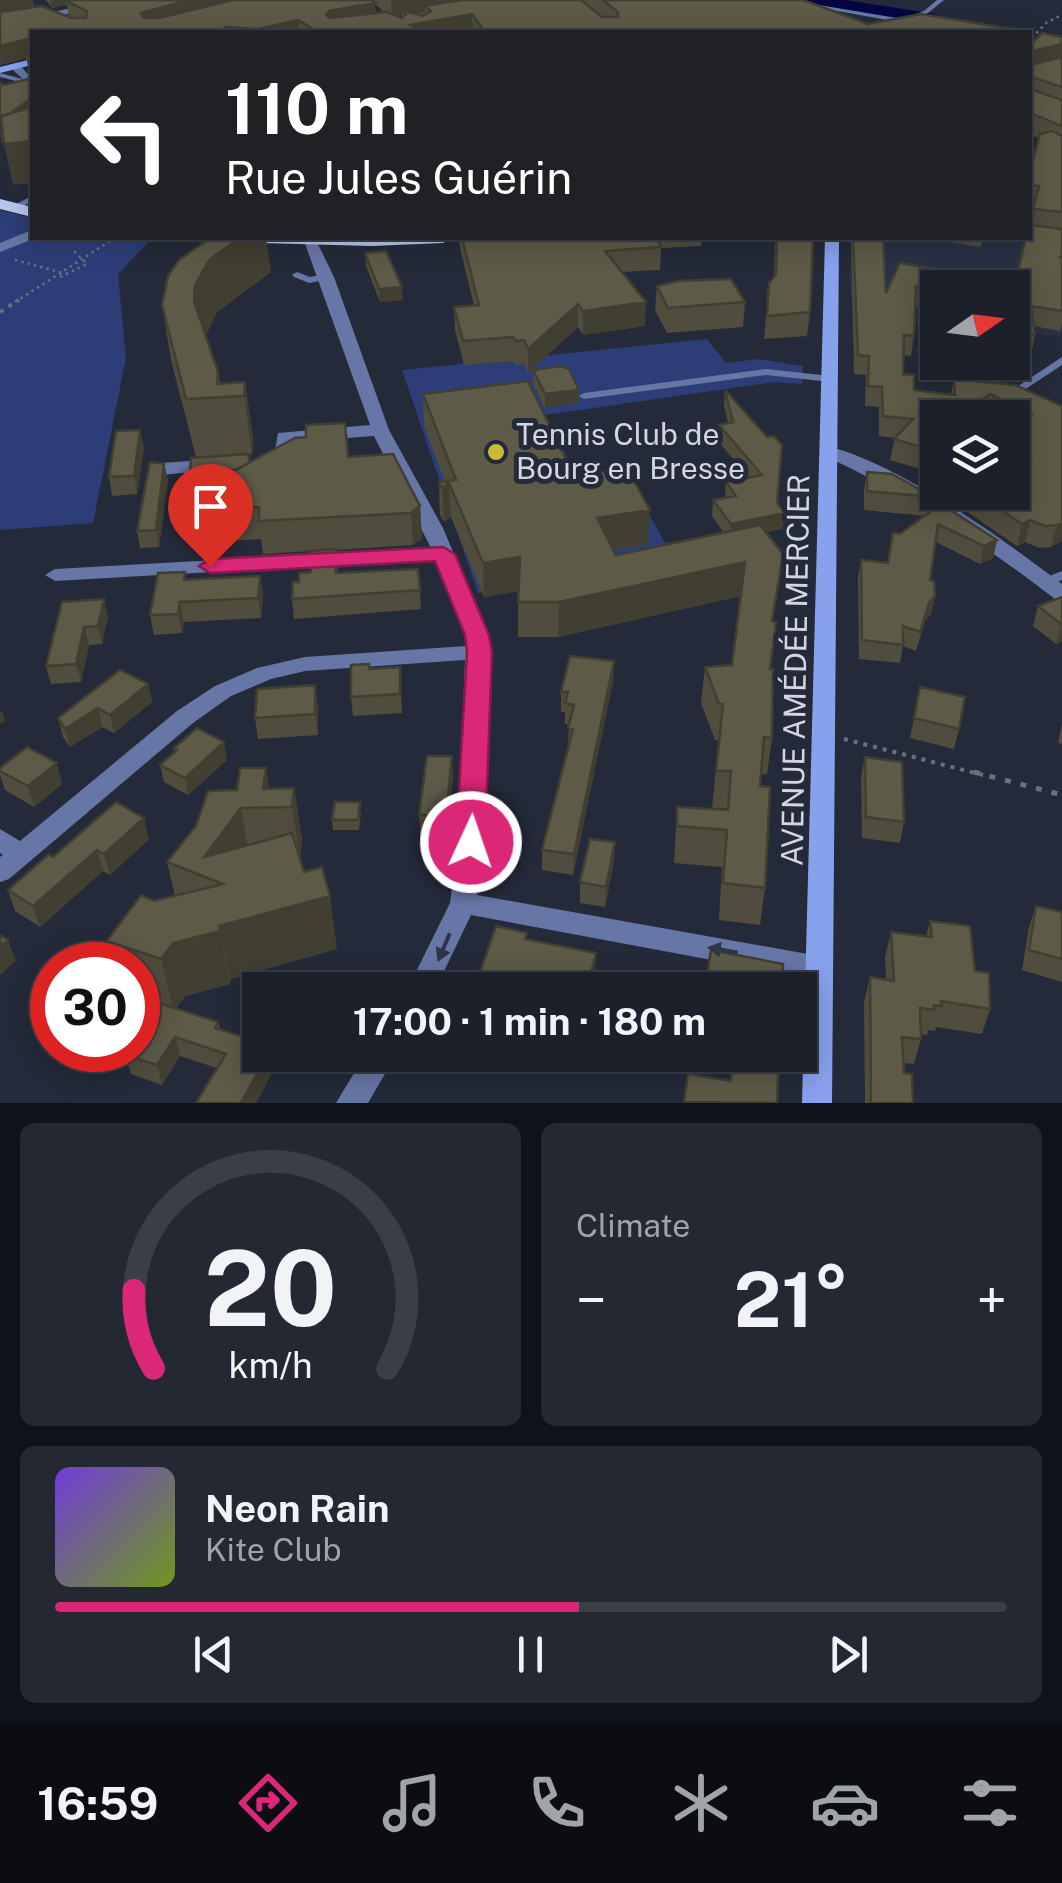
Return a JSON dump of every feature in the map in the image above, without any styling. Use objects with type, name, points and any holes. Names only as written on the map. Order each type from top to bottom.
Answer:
[{"type":"main road","points":[[791,4],[840,26]]},
{"type":"main road","points":[[0,73],[30,62]]},
{"type":"main road","name":"AVENUE AMÉDÉE MERCIER","points":[[817,1103],[832,240]]},
{"type":"street","points":[[0,14],[129,0]]},
{"type":"street","points":[[0,25],[44,12],[66,24]]},
{"type":"street","points":[[15,66],[30,83]]},
{"type":"street","points":[[4,254],[30,235]]},
{"type":"street","points":[[308,240],[326,277],[380,430],[443,554],[477,635],[471,842],[464,902],[433,972]]},
{"type":"street","points":[[161,469],[283,461],[284,437],[380,430]]},
{"type":"street","points":[[831,452],[907,488],[1057,584]]},
{"type":"street","points":[[55,574],[443,554]]},
{"type":"street","points":[[7,855],[222,691],[265,673],[305,664],[479,652]]},
{"type":"street","points":[[464,902],[819,968]]},
{"type":"street","points":[[351,1103],[370,1072]]},
{"type":"lane","points":[[791,4],[908,18],[926,12],[941,0]]},
{"type":"lane","points":[[0,73],[30,84]]},
{"type":"lane","points":[[0,86],[30,84]]},
{"type":"lane","points":[[297,275],[308,280],[326,277]]},
{"type":"lane","points":[[1024,400],[1010,394],[1062,360]]},
{"type":"lane","points":[[584,396],[766,372],[831,379]]},
{"type":"path","points":[[1032,37],[1047,22],[1062,16]]},
{"type":"path","points":[[1032,38],[1046,41]]},
{"type":"path","points":[[0,312],[112,240]]},
{"type":"path","points":[[54,279],[78,272],[87,264],[71,248]]},
{"type":"path","points":[[4,254],[63,273]]},
{"type":"path","points":[[826,734],[1062,795]]},
{"type":"shaded area","points":[[0,210],[30,218],[30,240],[150,240],[118,274],[126,358],[93,523],[0,530]]},
{"type":"shaded area","points":[[853,240],[998,240],[1062,248],[1062,336],[1030,333],[1030,270],[920,270],[920,323],[853,317],[849,276]]},
{"type":"shaded area","name":"Tennis Club de Bourg en Bresse","points":[[707,339],[726,363],[759,359],[803,366],[802,384],[775,382],[545,415],[589,498],[636,490],[673,558],[478,593],[402,370]]},
{"type":"building","points":[[189,0],[141,13],[144,18],[159,18],[233,0],[371,0],[375,3],[329,11],[326,15],[330,18],[387,12],[402,18],[406,14],[402,10],[423,16],[431,11],[425,6],[462,0],[581,0],[602,17],[618,17],[618,12],[603,0],[803,0],[868,24],[921,14],[1019,30],[484,30],[472,14],[410,25],[419,30],[315,30],[298,20],[258,29],[30,30],[30,38],[0,46],[0,12],[42,6],[71,18],[86,18],[87,11],[66,1]]},
{"type":"building","points":[[1042,33],[1062,37],[1062,44],[1032,54],[1032,37],[1033,42]]},
{"type":"building","points":[[1062,57],[1062,87],[1032,77],[1032,62]]},
{"type":"building","points":[[1032,77],[1033,90],[1062,100],[1062,126],[1032,114]]},
{"type":"building","points":[[30,78],[30,99],[0,120],[0,83]]},
{"type":"building","points":[[30,108],[30,141],[4,144],[1,116]]},
{"type":"building","points":[[1052,131],[1062,136],[1062,212],[1033,209],[1039,186],[1032,185],[1032,164],[1040,134]]},
{"type":"building","points":[[1032,225],[1062,229],[1062,311],[1031,306],[1035,335],[1030,335],[1030,270],[1018,270],[1026,240],[1032,240]]},
{"type":"building","points":[[207,240],[237,240],[210,259],[195,285],[194,301],[218,372],[217,384],[245,382],[244,396],[186,399],[162,305],[168,276],[179,260]]},
{"type":"building","points":[[463,240],[657,240],[661,247],[605,251],[646,302],[583,311],[578,304],[528,349],[524,340],[516,341],[513,337],[463,341],[454,307],[479,305]]},
{"type":"building","points":[[777,240],[813,240],[810,312],[767,316],[769,283],[776,274]]},
{"type":"building","points":[[853,240],[883,240],[886,293],[900,263],[942,270],[920,270],[914,336],[904,335],[903,374],[914,375],[914,390],[955,395],[954,380],[1015,385],[1062,406],[1062,523],[1045,526],[1030,520],[1022,524],[1001,510],[1030,510],[1030,400],[1003,400],[990,394],[981,400],[920,400],[920,447],[894,439],[913,419],[883,416],[882,387],[868,386],[869,356],[858,355]]},
{"type":"building","points":[[386,251],[402,287],[379,289],[365,253]]},
{"type":"building","points":[[731,279],[745,302],[668,308],[657,286],[678,281]]},
{"type":"building","points":[[562,366],[569,369],[579,390],[545,394],[533,370]]},
{"type":"building","points":[[528,381],[574,476],[627,468],[650,510],[597,518],[616,555],[760,525],[783,554],[772,621],[776,622],[770,669],[772,738],[764,737],[760,786],[770,787],[765,888],[723,883],[727,830],[677,826],[677,807],[728,810],[731,771],[716,771],[723,704],[719,704],[705,667],[732,665],[745,562],[559,602],[518,602],[520,557],[483,563],[449,483],[442,488],[439,482],[456,480],[423,394]]},
{"type":"building","points":[[725,390],[767,437],[774,436],[782,445],[777,503],[785,513],[731,524],[713,500],[736,496],[726,482],[762,475],[719,425],[733,422]]},
{"type":"building","points":[[345,423],[348,457],[393,454],[420,506],[411,513],[259,521],[259,507],[193,510],[196,491],[295,438],[306,437],[306,425]]},
{"type":"building","points":[[140,430],[134,476],[109,477],[116,431]]},
{"type":"building","points":[[249,454],[249,463],[236,470],[190,473],[191,458]]},
{"type":"building","points":[[150,462],[164,464],[156,530],[137,531]]},
{"type":"building","points":[[867,472],[892,474],[920,490],[920,496],[867,491]]},
{"type":"building","points":[[933,510],[950,510],[997,540],[984,546],[938,524],[930,580],[934,581],[935,596],[920,632],[903,626],[903,645],[862,640],[861,560],[888,563],[893,533],[900,534]]},
{"type":"building","points":[[336,549],[336,573],[418,569],[420,590],[292,599],[293,582],[299,582],[299,573],[311,572],[310,551]]},
{"type":"building","points":[[185,572],[184,580],[260,576],[258,598],[180,602],[178,614],[150,615],[158,573]]},
{"type":"building","points":[[1062,597],[1062,624],[1061,624],[1038,606]]},
{"type":"building","points":[[104,599],[98,626],[84,627],[76,664],[46,666],[62,602]]},
{"type":"building","points":[[570,656],[614,661],[574,854],[542,850],[573,729],[568,728],[574,705],[565,703],[568,692],[561,692]]},
{"type":"building","points":[[369,664],[369,669],[400,667],[400,694],[351,697],[351,665]]},
{"type":"building","points":[[120,670],[148,684],[110,715],[98,708],[65,729],[58,718]]},
{"type":"building","points":[[315,685],[315,714],[255,718],[257,689]]},
{"type":"building","points":[[920,687],[965,697],[959,729],[914,718]]},
{"type":"building","points":[[197,728],[224,742],[185,778],[160,765],[177,750],[174,748]]},
{"type":"building","points":[[27,747],[57,763],[28,786],[0,771]]},
{"type":"building","points":[[427,756],[452,756],[446,816],[419,815]]},
{"type":"building","points":[[865,757],[902,762],[904,822],[866,817]]},
{"type":"building","points":[[240,768],[266,768],[263,789],[294,788],[292,807],[241,808],[204,857],[292,833],[304,872],[322,867],[330,896],[219,926],[220,931],[173,943],[161,959],[160,942],[107,941],[141,895],[154,901],[223,884],[167,862],[196,826],[208,791],[237,790]]},
{"type":"building","points":[[116,802],[144,818],[104,854],[97,850],[33,906],[8,890],[49,854],[53,857]]},
{"type":"building","points":[[335,802],[360,802],[358,820],[332,820]]},
{"type":"building","points":[[590,839],[615,842],[606,887],[580,882]]},
{"type":"building","points":[[1036,906],[1062,912],[1062,959],[1029,950]]},
{"type":"building","points":[[930,921],[970,926],[975,971],[989,973],[990,1009],[941,1001],[942,1006],[934,1005],[934,1010],[920,1008],[921,1039],[902,1037],[904,1073],[912,1074],[913,1103],[871,1103],[870,977],[894,981],[891,932],[932,937]]},
{"type":"building","points":[[496,926],[527,933],[525,939],[596,953],[591,972],[480,972]]},
{"type":"building","points":[[711,950],[783,964],[783,972],[707,972]]},
{"type":"building","points":[[160,1003],[218,1022],[215,1028],[242,1036],[242,1072],[258,1072],[241,1103],[196,1103],[226,1054],[175,1037],[160,1060]]},
{"type":"building","points":[[732,1072],[778,1072],[777,1103],[684,1102],[688,1074],[731,1081]]},
{"type":"waterway","points":[[809,0],[935,20]]},
{"type":"place","name":"Tennis Club de Bourg en Bresse","points":[[496,452]]},
{"type":"route","points":[[210,566],[443,554],[477,635],[479,652],[471,842]]}]
